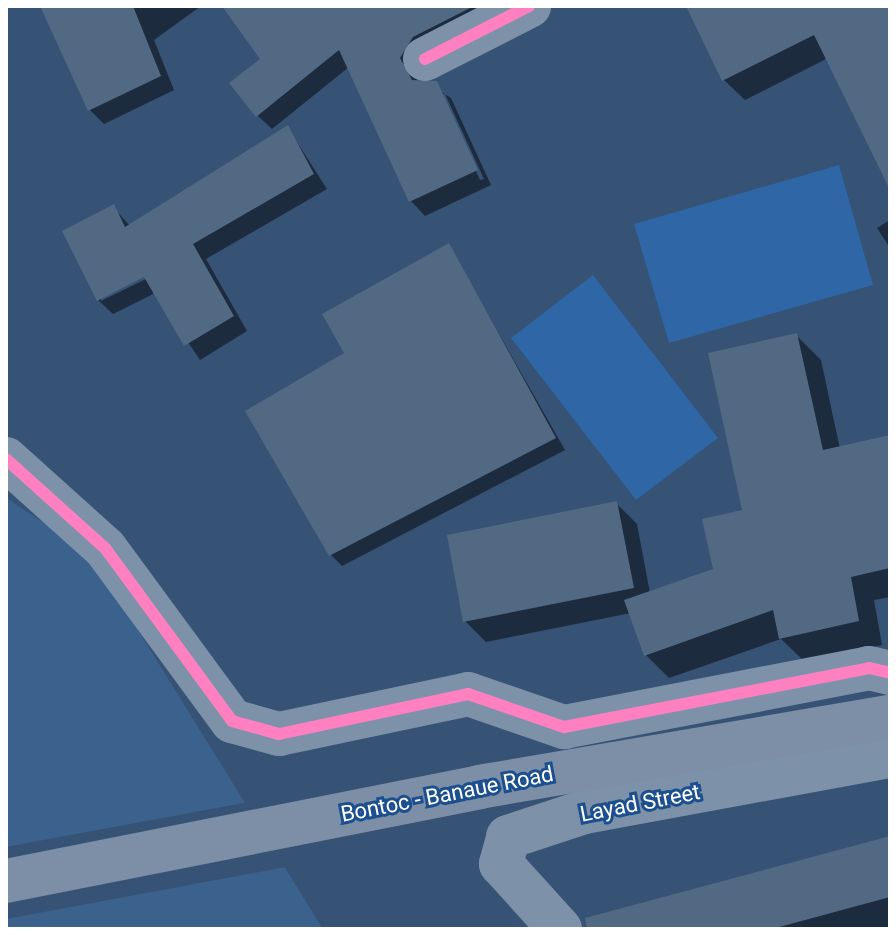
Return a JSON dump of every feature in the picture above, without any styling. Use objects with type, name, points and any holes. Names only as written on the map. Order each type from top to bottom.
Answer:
[{"type":"main road","name":"Bontoc - Banaue Road","points":[[6,881],[479,787],[890,717]]},
{"type":"street","points":[[425,59],[529,6]]},
{"type":"street","points":[[6,459],[105,548],[232,721],[279,734],[468,694],[564,727],[869,668],[890,673]]},
{"type":"street","name":"Layad Street","points":[[560,929],[501,864],[508,837],[584,812],[890,756]]},
{"type":"shaded area","points":[[839,165],[873,285],[669,343],[634,224]]},
{"type":"shaded area","points":[[593,275],[718,438],[636,500],[511,338]]},
{"type":"shaded area","points":[[6,498],[60,533],[104,575],[323,929],[6,929]]},
{"type":"pier","points":[[249,802],[291,866],[6,919],[6,847]]},
{"type":"building","points":[[40,6],[133,6],[161,76],[88,111]]},
{"type":"building","points":[[222,6],[474,6],[413,37],[400,58],[412,80],[437,81],[478,170],[409,202],[339,50],[256,117],[229,83],[260,59]]},
{"type":"building","points":[[686,6],[890,6],[890,190],[814,35],[722,81]]},
{"type":"building","points":[[288,125],[314,174],[193,244],[234,316],[184,346],[144,277],[97,301],[62,231],[114,204],[125,227]]},
{"type":"building","points":[[449,243],[556,438],[329,556],[245,411],[344,353],[322,314]]},
{"type":"building","points":[[797,333],[823,450],[890,435],[890,568],[851,577],[859,621],[779,639],[773,610],[644,656],[624,600],[713,569],[702,519],[742,510],[708,353]]},
{"type":"building","points":[[617,501],[634,588],[463,622],[447,535]]},
{"type":"building","points":[[890,836],[890,897],[772,929],[587,929],[585,918]]},
{"type":"cycle path","points":[[425,59],[529,6]]},
{"type":"cycle path","points":[[6,459],[105,548],[232,721],[279,734],[468,694],[564,727],[869,668],[890,673]]}]
